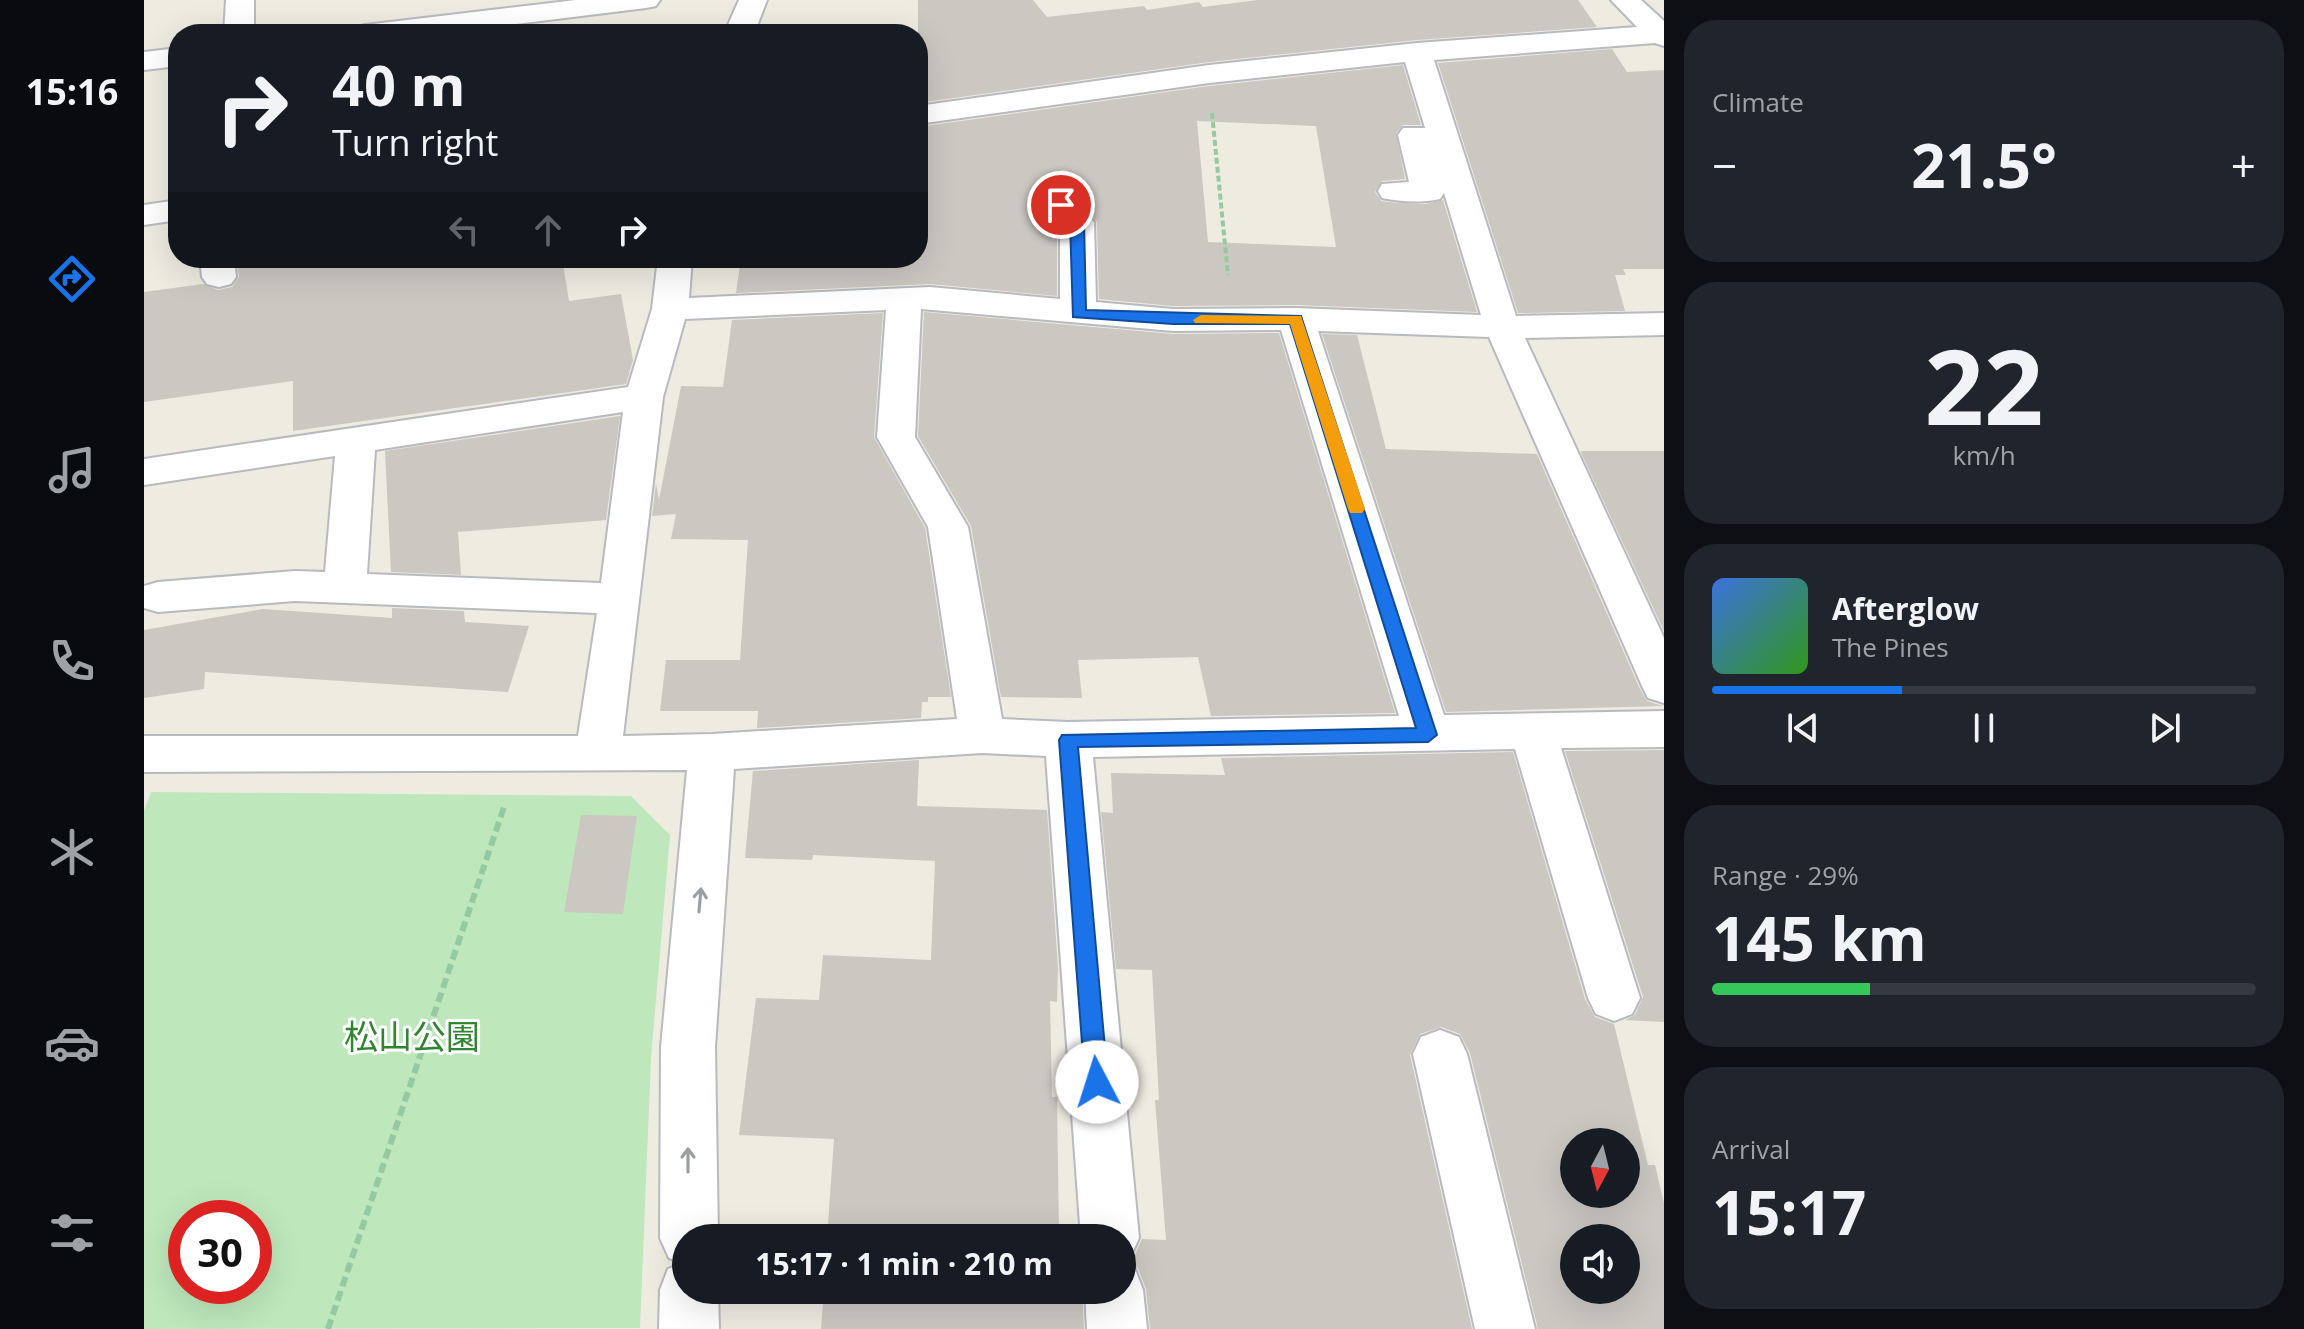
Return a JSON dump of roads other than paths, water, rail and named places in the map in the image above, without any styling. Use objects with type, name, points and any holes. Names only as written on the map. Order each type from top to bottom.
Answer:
[{"type":"street","points":[[239,24],[240,0]]},
{"type":"street","points":[[374,24],[378,0]]},
{"type":"street","points":[[468,24],[646,0]]},
{"type":"street","points":[[743,24],[753,0]]},
{"type":"street","points":[[1625,0],[1663,35]]},
{"type":"street","points":[[928,114],[1209,74],[1406,54],[1663,35]]},
{"type":"street","points":[[1394,191],[1428,192],[1406,54]]},
{"type":"street","points":[[1406,54],[1502,327],[1664,686]]},
{"type":"street","points":[[144,61],[168,58]]},
{"type":"street","points":[[1062,183],[1061,205],[1077,222],[1078,314]]},
{"type":"street","points":[[144,215],[168,211]]},
{"type":"street","points":[[598,754],[644,397],[670,309],[674,268]]},
{"type":"street","points":[[670,309],[930,298],[1078,314],[1502,327],[1664,324]]},
{"type":"street","points":[[904,299],[896,437],[948,527],[982,735]]},
{"type":"street","points":[[1296,319],[1428,735]]},
{"type":"street","points":[[144,472],[644,397]]},
{"type":"street","points":[[345,587],[356,440]]},
{"type":"street","points":[[158,597],[295,586],[620,599]]},
{"type":"street","points":[[144,754],[598,754],[712,752],[982,735],[1068,740],[1664,729]]},
{"type":"street","points":[[1533,732],[1614,998]]},
{"type":"street","points":[[1068,740],[1109,1224]]},
{"type":"street","points":[[689,1224],[688,1047],[712,752]]},
{"type":"street","points":[[1440,1054],[1505,1329]]},
{"type":"street","points":[[689,1304],[689,1329]]},
{"type":"street","points":[[1115,1304],[1117,1329]]},
{"type":"park label","name":"松山公園","points":[[412,1036]]}]
